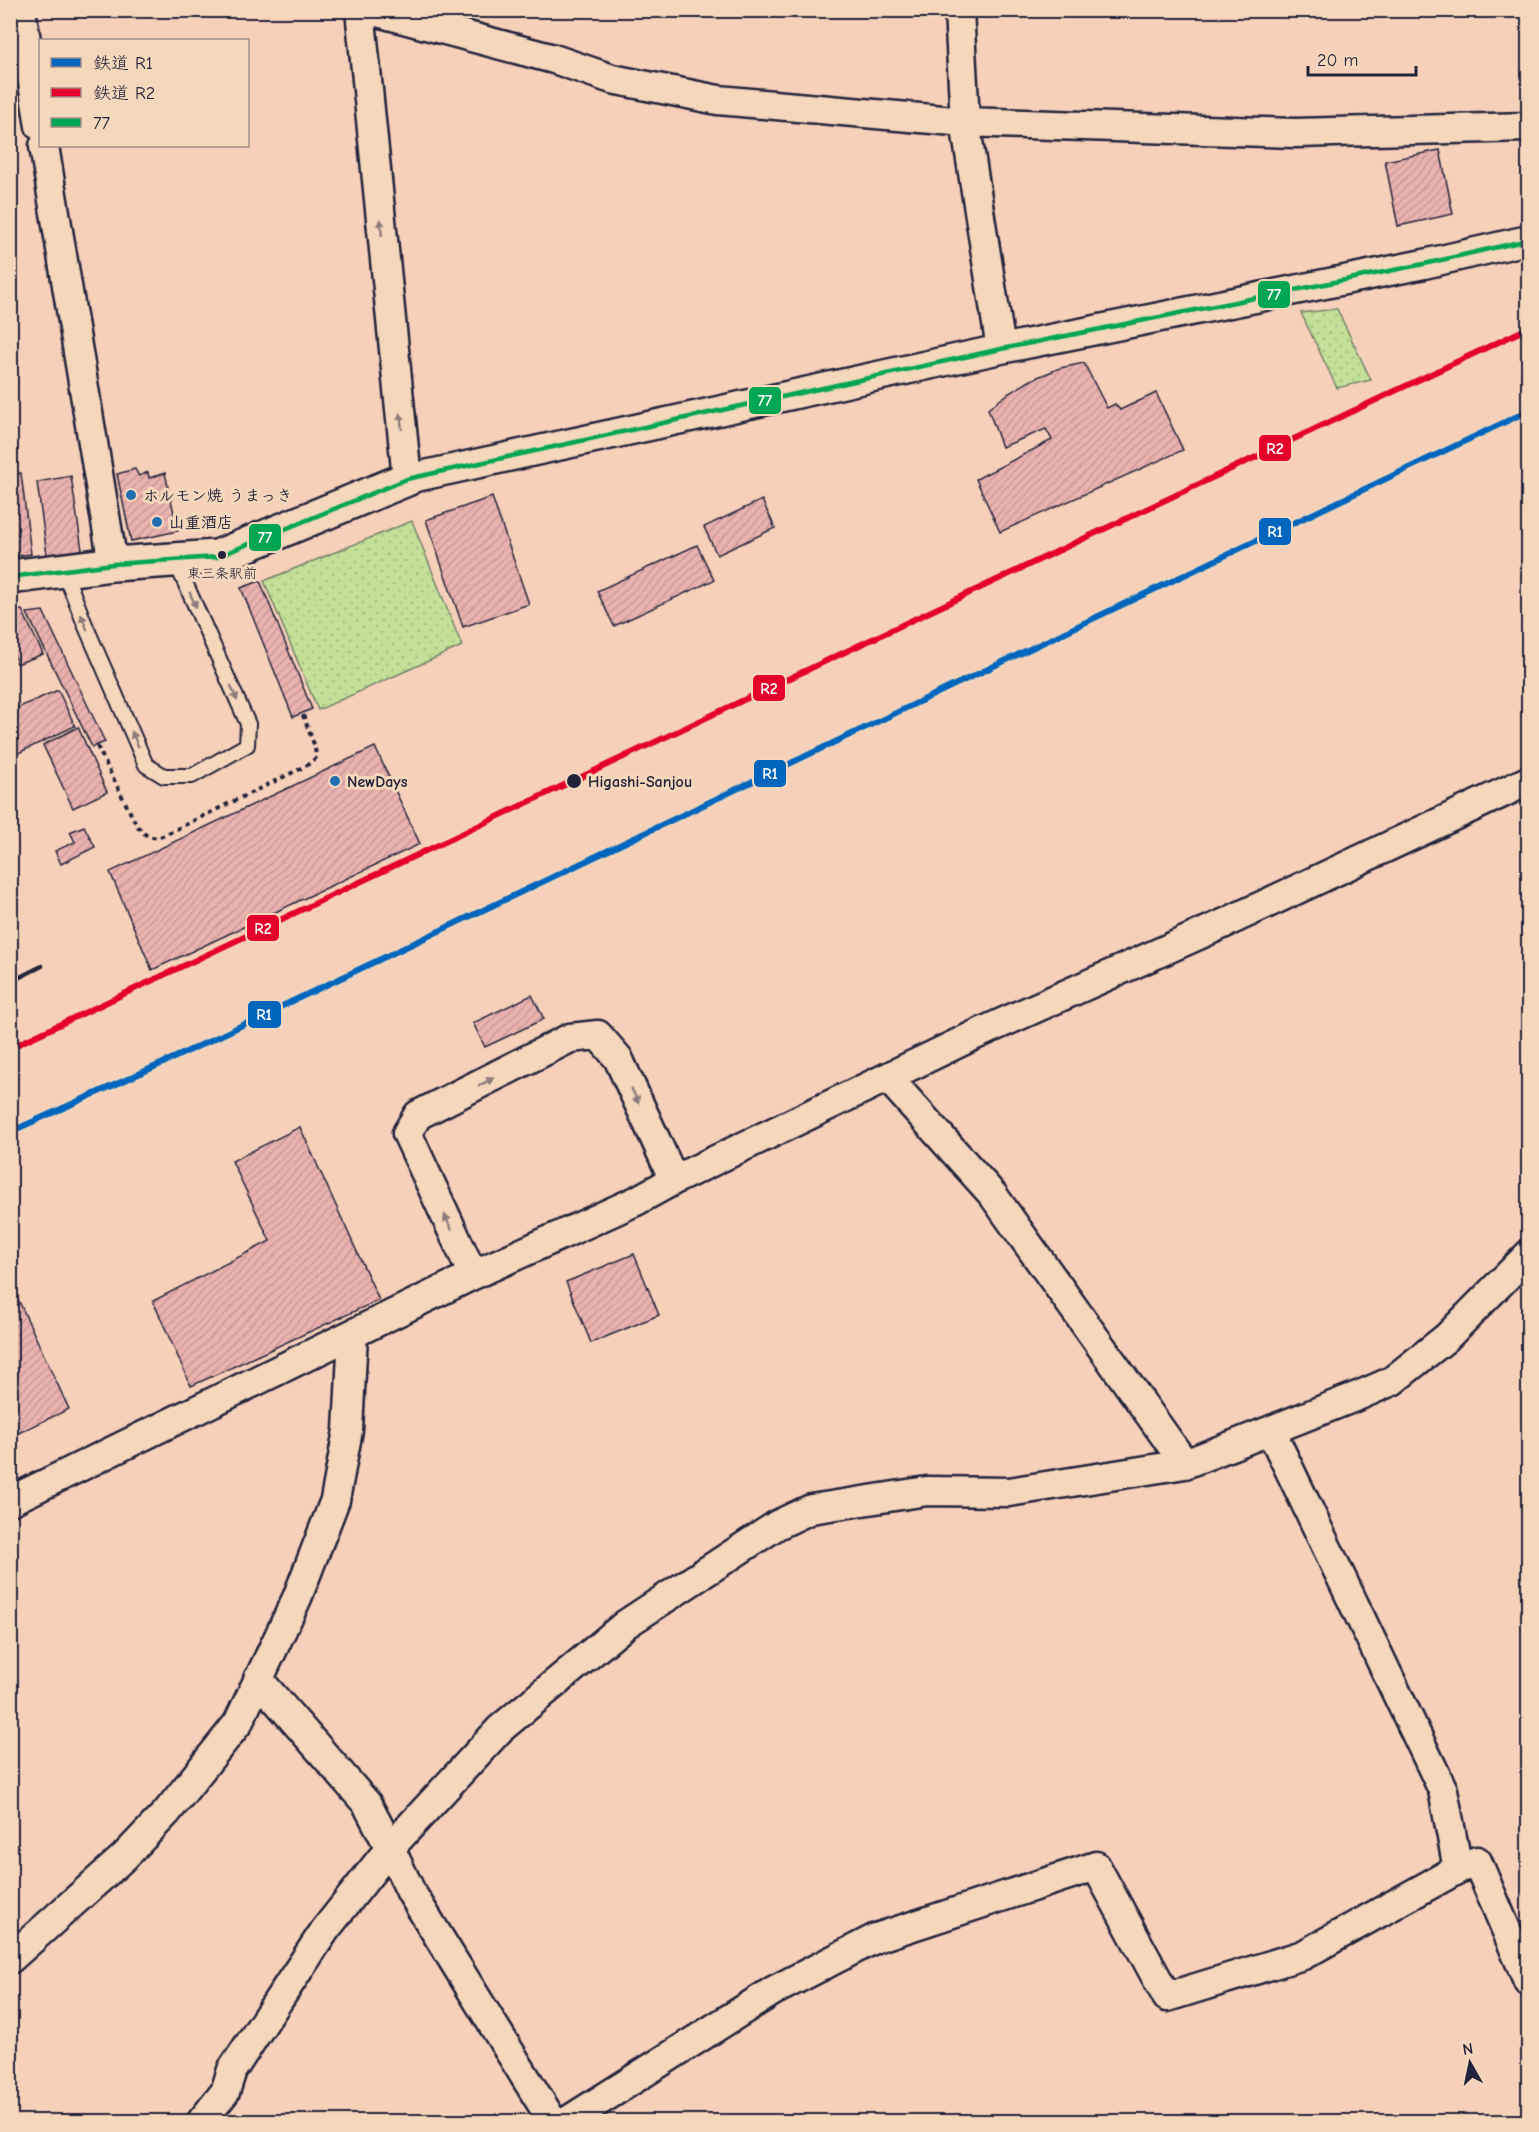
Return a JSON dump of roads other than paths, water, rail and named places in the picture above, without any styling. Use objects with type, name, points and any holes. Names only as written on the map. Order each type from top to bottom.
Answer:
[{"type":"main road","points":[[10,577],[113,564],[217,557],[407,479]]},
{"type":"street","points":[[21,10],[39,120]]},
{"type":"street","points":[[360,10],[407,479],[1001,349],[1436,262],[1528,240]]},
{"type":"street","points":[[370,10],[555,59],[612,79],[718,100],[965,122],[1295,133],[1528,127]]},
{"type":"street","points":[[959,10],[965,122],[1001,349]]},
{"type":"street","points":[[44,147],[113,564]]},
{"type":"street","points":[[10,1501],[473,1275],[636,1201],[674,1180],[974,1036],[1223,924],[1528,781]]},
{"type":"street","points":[[473,1275],[407,1133],[418,1115],[570,1038],[598,1035],[618,1058],[674,1180]]},
{"type":"street","points":[[888,1078],[993,1196],[1185,1464]]},
{"type":"street","points":[[201,2121],[225,2092],[232,2070],[325,1930],[390,1848],[500,1729],[626,1624],[777,1525],[812,1509],[927,1491],[1009,1492],[1185,1464],[1392,1381],[1446,1338],[1528,1255]]},
{"type":"street","points":[[10,1959],[124,1857],[167,1812],[238,1723],[297,1598],[335,1500],[348,1430],[353,1335]]},
{"type":"street","points":[[1271,1431],[1443,1790],[1458,1869]]},
{"type":"street","points":[[258,1679],[367,1804],[411,1892],[553,2121]]},
{"type":"street","points":[[566,2121],[773,1991],[876,1938],[1096,1866],[1167,1997],[1303,1955],[1458,1869],[1477,1861],[1528,1981]]},
{"type":"lane","points":[[64,571],[146,765],[164,776],[192,776],[247,745],[248,724],[175,560]]},
{"type":"railway","points":[[10,982],[42,966]]},
{"type":"rail line","name":"R2","points":[[10,1048],[1528,328]]},
{"type":"rail line","name":"R1","points":[[10,1132],[163,1063],[1528,411]]},
{"type":"place","name":"ホルモン焼 うまっき","points":[[131,495]]},
{"type":"place","name":"山重酒店","points":[[157,522]]},
{"type":"place","name":"東三条駅前","points":[[222,555]]},
{"type":"place","name":"NewDays","points":[[335,781]]},
{"type":"place","name":"Higashi-Sanjou","points":[[574,781]]}]
